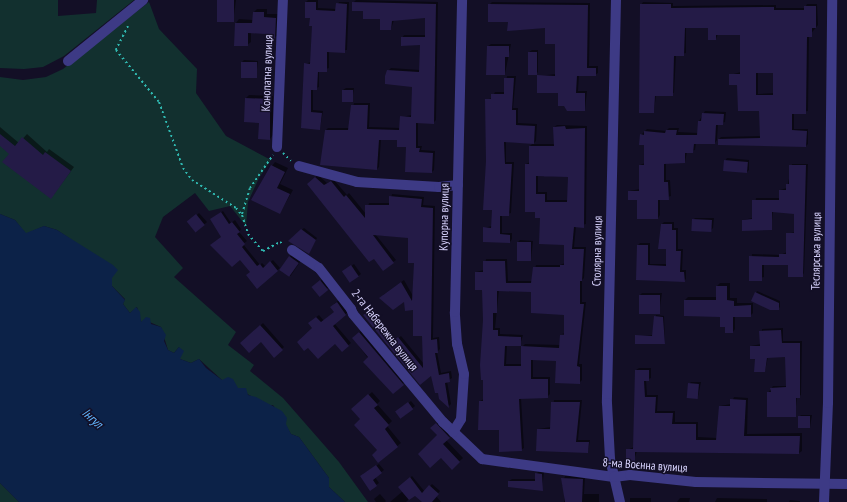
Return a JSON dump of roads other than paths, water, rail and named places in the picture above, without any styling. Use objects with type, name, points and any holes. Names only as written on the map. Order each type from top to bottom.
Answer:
[{"type":"street","points":[[68,61],[143,0]]},
{"type":"street","name":"Конопатна вулиця","points":[[277,147],[284,0]]},
{"type":"street","name":"Купорна вулиця","points":[[453,432],[461,419],[464,374],[457,344],[455,312],[462,0]]},
{"type":"street","name":"Столярна вулиця","points":[[616,0],[607,403],[610,459],[620,502]]},
{"type":"street","name":"Теслярська вулиця","points":[[824,502],[823,482],[828,404],[832,0]]},
{"type":"street","points":[[299,166],[356,182],[439,187],[458,185]]},
{"type":"street","name":"2-га Набережна вулиця","points":[[292,250],[319,268],[351,309],[353,314],[453,432]]},
{"type":"street","name":"8-ма Воєнна вулиця","points":[[453,432],[482,459],[614,477],[630,475],[696,482],[823,482],[847,484]]},
{"type":"water","name":"Інгул","points":[[0,214],[15,220],[26,233],[44,226],[57,230],[113,265],[118,270],[112,278],[112,286],[125,300],[123,304],[130,313],[136,307],[140,312],[141,322],[146,317],[150,318],[151,324],[161,327],[166,335],[164,341],[168,350],[174,353],[179,347],[184,351],[180,359],[191,363],[199,359],[206,368],[222,380],[228,377],[233,379],[238,388],[246,388],[248,395],[256,397],[282,411],[287,418],[286,424],[291,434],[299,437],[329,478],[329,487],[345,502],[19,502],[0,483]]}]
